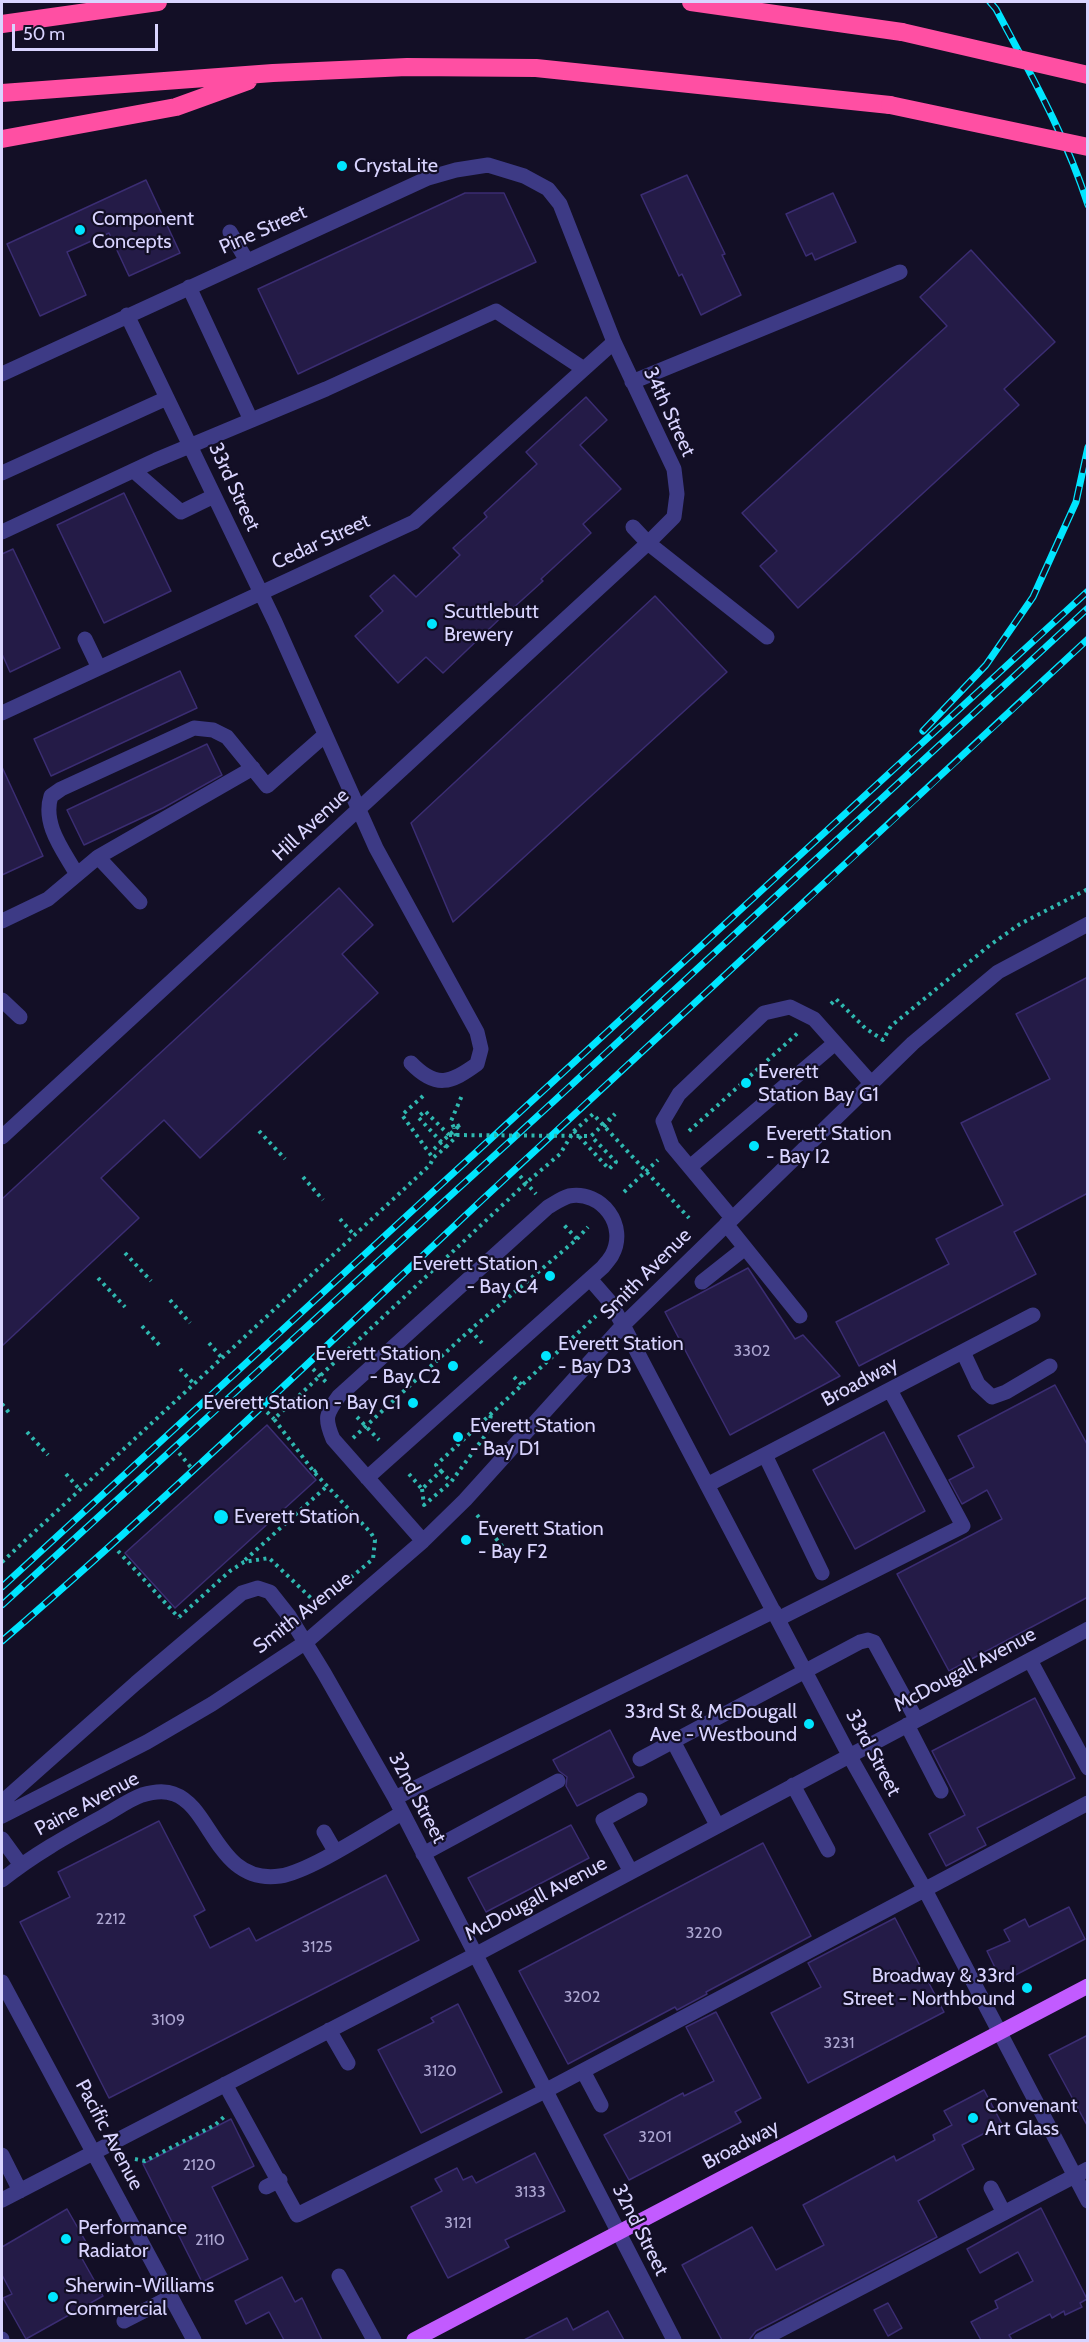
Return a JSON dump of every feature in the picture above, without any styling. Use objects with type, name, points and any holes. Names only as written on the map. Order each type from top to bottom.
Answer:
[{"type":"highway","points":[[2,24],[158,2]]},
{"type":"highway","points":[[691,2],[902,32],[1088,75]]},
{"type":"highway","points":[[2,93],[273,73],[407,67],[536,68],[890,105],[1088,147]]},
{"type":"highway","points":[[2,138],[176,107],[273,73]]},
{"type":"main road","name":"Broadway","points":[[414,2340],[1088,1986]]},
{"type":"street","name":"Pine Street","points":[[2,374],[428,178],[456,170],[488,165],[524,176],[548,189]]},
{"type":"street","name":"34th Street","points":[[548,189],[560,204],[614,342],[674,469],[677,494],[674,517],[648,543]]},
{"type":"street","points":[[230,232],[247,261]]},
{"type":"street","points":[[632,382],[900,272]]},
{"type":"street","points":[[189,287],[251,420]]},
{"type":"street","points":[[2,532],[191,445],[327,389],[495,310],[584,369]]},
{"type":"street","name":"33rd Street","points":[[127,315],[261,593],[358,810],[477,1032],[481,1049],[477,1064],[458,1078],[441,1082],[417,1070],[411,1063]]},
{"type":"street","name":"Cedar Street","points":[[2,713],[414,522],[614,342]]},
{"type":"street","points":[[2,474],[166,398]]},
{"type":"street","points":[[134,471],[181,512],[214,496]]},
{"type":"street","points":[[633,527],[648,543],[767,637]]},
{"type":"street","name":"Hill Avenue","points":[[2,1137],[648,543]]},
{"type":"street","points":[[85,639],[99,668]]},
{"type":"street","points":[[76,873],[54,834],[48,816],[51,796],[61,789],[194,728],[213,730],[227,737],[267,786],[325,735]]},
{"type":"street","points":[[2,921],[48,899],[76,873],[98,857],[253,768]]},
{"type":"street","points":[[98,857],[140,903]]},
{"type":"street","name":"Smith Avenue","points":[[2,1816],[147,1742],[212,1704],[306,1642],[423,1541],[479,1486],[623,1325],[913,1043],[998,972],[1088,924]]},
{"type":"street","points":[[2,999],[20,1017]]},
{"type":"street","points":[[800,1316],[745,1248],[729,1221],[672,1146],[663,1121],[679,1094],[764,1013],[790,1007],[814,1019],[871,1083]]},
{"type":"street","points":[[690,1167],[835,1043]]},
{"type":"street","points":[[367,1478],[590,1280],[612,1256],[617,1239],[615,1222],[607,1208],[594,1199],[578,1195],[566,1197],[548,1207],[339,1396],[328,1410],[326,1424],[333,1439],[367,1478],[423,1541]]},
{"type":"street","points":[[702,1282],[745,1248]]},
{"type":"street","name":"33rd Street","points":[[590,1280],[610,1302],[623,1325],[849,1755],[924,1888],[1000,2032],[1081,2172],[1088,2201]]},
{"type":"street","name":"Broadway","points":[[707,1485],[1033,1316]]},
{"type":"street","points":[[963,1352],[978,1384],[992,1397],[1006,1392],[1050,1366]]},
{"type":"street","points":[[394,1798],[963,1527],[890,1390]]},
{"type":"street","points":[[765,1455],[822,1573]]},
{"type":"street","name":"32nd Street","points":[[2,1802],[242,1593],[258,1588],[270,1592],[306,1642],[394,1798],[674,2340]]},
{"type":"street","name":"McDougall Avenue","points":[[2,2200],[475,1955],[1088,1629]]},
{"type":"street","points":[[640,1759],[860,1642],[868,1640],[874,1642],[941,1791]]},
{"type":"street","points":[[1030,1660],[1088,1768]]},
{"type":"street","points":[[674,1741],[717,1825]]},
{"type":"street","points":[[423,1854],[558,1781]]},
{"type":"street","points":[[793,1785],[828,1850]]},
{"type":"street","name":"Paine Avenue","points":[[2,1880],[21,1864],[56,1842],[142,1795],[160,1791],[174,1794],[188,1802],[220,1849],[240,1867],[258,1875],[280,1876],[311,1864],[402,1813]]},
{"type":"street","points":[[631,1872],[603,1820],[640,1800]]},
{"type":"street","points":[[283,2223],[583,2071],[673,2029],[924,1888],[967,1872],[1014,1848],[1088,1803]]},
{"type":"street","points":[[324,1832],[334,1851]]},
{"type":"street","points":[[2,1839],[21,1864]]},
{"type":"street","points":[[272,1860],[280,1876]]},
{"type":"street","name":"Pacific Avenue","points":[[2,1982],[194,2340]]},
{"type":"street","points":[[329,2030],[348,2063]]},
{"type":"street","points":[[583,2071],[601,2106]]},
{"type":"street","points":[[225,2084],[280,2180],[297,2216]]},
{"type":"street","points":[[2,2155],[20,2191]]},
{"type":"street","points":[[761,2340],[828,2311],[1081,2172]]},
{"type":"street","points":[[266,2187],[280,2180]]},
{"type":"street","points":[[992,2188],[1004,2213]]},
{"type":"street","points":[[339,2277],[374,2340]]},
{"type":"street","points":[[124,2321],[171,2297]]},
{"type":"path","points":[[831,1004],[836,999],[865,1028],[883,1040],[891,1026],[990,945],[1020,924],[1088,890]]},
{"type":"path","points":[[689,1131],[800,1031]]},
{"type":"path","points":[[2,1562],[430,1166],[434,1158],[456,1137],[451,1120],[464,1092]]},
{"type":"path","points":[[423,1096],[402,1115],[434,1158]]},
{"type":"path","points":[[446,1147],[418,1117],[425,1111],[448,1135],[591,1136],[616,1162],[609,1169],[574,1131]]},
{"type":"path","points":[[274,1419],[526,1183],[560,1154],[574,1131],[593,1114],[688,1218]]},
{"type":"path","points":[[591,1136],[615,1114],[604,1127]]},
{"type":"path","points":[[434,1149],[460,1125],[454,1128]]},
{"type":"path","points":[[259,1131],[285,1160]]},
{"type":"path","points":[[624,1192],[658,1160]]},
{"type":"path","points":[[520,1176],[536,1194]]},
{"type":"path","points":[[303,1178],[323,1200]]},
{"type":"path","points":[[340,1219],[354,1235]]},
{"type":"path","points":[[564,1225],[576,1239]]},
{"type":"path","points":[[352,1438],[470,1330],[588,1227]]},
{"type":"path","points":[[125,1253],[151,1281]]},
{"type":"path","points":[[98,1278],[125,1307]]},
{"type":"path","points":[[170,1300],[190,1323]]},
{"type":"path","points":[[453,1484],[436,1465],[596,1316]]},
{"type":"path","points":[[142,1326],[161,1347]]},
{"type":"path","points":[[470,1330],[482,1343]]},
{"type":"path","points":[[209,1343],[222,1358]]},
{"type":"path","points":[[180,1369],[194,1384]]},
{"type":"path","points":[[313,1369],[328,1384]]},
{"type":"path","points":[[514,1377],[523,1386]]},
{"type":"path","points":[[2,1404],[10,1414]]},
{"type":"path","points":[[244,1562],[256,1558],[269,1558],[313,1600],[319,1601],[324,1600],[373,1559],[376,1547],[371,1533],[314,1472],[267,1412]]},
{"type":"path","points":[[409,1474],[422,1489],[424,1505],[453,1484],[486,1433],[491,1415]]},
{"type":"path","points":[[357,1417],[379,1440]]},
{"type":"path","points":[[27,1432],[48,1455]]},
{"type":"path","points":[[179,1452],[198,1476]]},
{"type":"path","points":[[314,1472],[319,1468]]},
{"type":"path","points":[[422,1489],[441,1471]]},
{"type":"path","points":[[66,1474],[80,1490]]},
{"type":"path","points":[[179,1617],[244,1562],[327,1486]]},
{"type":"path","points":[[477,1515],[510,1556]]},
{"type":"path","points":[[118,1551],[194,1634]]},
{"type":"path","points":[[135,2159],[145,2161],[215,2126],[227,2114],[233,2097]]},
{"type":"building","points":[[687,175],[725,254],[722,255],[741,295],[701,315],[682,274],[679,276],[641,195]]},
{"type":"building","points":[[146,180],[180,253],[129,276],[109,233],[67,252],[86,295],[40,316],[7,244]]},
{"type":"building","points":[[465,193],[504,193],[536,262],[298,374],[258,289]]},
{"type":"building","points":[[833,193],[856,242],[815,260],[812,253],[806,256],[786,214]]},
{"type":"building","points":[[971,250],[1055,342],[1004,389],[1019,405],[798,608],[760,566],[777,551],[742,513],[947,326],[920,297]]},
{"type":"building","points":[[586,397],[607,420],[580,445],[621,489],[583,524],[591,533],[541,579],[543,581],[443,673],[426,657],[398,683],[355,636],[383,611],[370,596],[394,575],[416,597],[460,555],[453,548],[487,517],[484,513],[537,464],[526,452]]},
{"type":"building","points":[[124,493],[171,591],[104,623],[57,525]]},
{"type":"building","points":[[13,549],[60,648],[10,672],[2,654],[2,554]]},
{"type":"building","points":[[655,596],[727,672],[453,922],[411,823]]},
{"type":"building","points":[[180,671],[197,708],[51,776],[34,739]]},
{"type":"building","points":[[207,744],[222,775],[163,808],[84,845],[67,810]]},
{"type":"building","points":[[2,767],[43,856],[2,875]]},
{"type":"building","points":[[339,888],[373,925],[342,954],[378,993],[200,1158],[164,1120],[101,1178],[139,1218],[2,1346],[2,1199]]},
{"type":"building","points":[[1088,977],[1088,1193],[1014,1232],[1036,1274],[859,1366],[836,1322],[949,1264],[936,1239],[1003,1205],[961,1123],[1050,1079],[1016,1014]]},
{"type":"building","points":[[748,1268],[795,1339],[803,1335],[840,1376],[730,1435],[665,1312]]},
{"type":"building","points":[[1055,1385],[1088,1446],[1088,1597],[949,1671],[897,1574],[1002,1519],[987,1490],[962,1504],[949,1480],[974,1467],[958,1436]]},
{"type":"building","name":"Everett Station","points":[[267,1425],[316,1480],[175,1608],[125,1553]]},
{"type":"building","points":[[884,1432],[925,1511],[855,1549],[813,1470]]},
{"type":"building","points":[[1035,1698],[1075,1778],[977,1828],[986,1845],[946,1866],[929,1834],[965,1815],[932,1751]]},
{"type":"building","points":[[610,1730],[634,1777],[577,1806],[566,1786],[567,1777],[559,1771],[553,1760]]},
{"type":"building","points":[[159,1821],[205,1910],[194,1916],[210,1948],[249,1928],[256,1941],[386,1875],[419,1940],[109,2098],[20,1922],[70,1897],[58,1872]]},
{"type":"building","points":[[571,1825],[589,1858],[486,1912],[468,1878]]},
{"type":"building","points":[[763,1843],[811,1936],[677,2010],[675,2007],[568,2064],[519,1971]]},
{"type":"building","points":[[1069,1907],[1085,1939],[1002,1982],[987,1951],[1010,1941],[1004,1930],[1025,1919],[1029,1927]]},
{"type":"building","points":[[895,1918],[944,2012],[808,2083],[771,2013],[821,1987],[808,1963]]},
{"type":"building","points":[[458,2004],[502,2092],[421,2133],[378,2050],[434,2022],[431,2018]]},
{"type":"building","points":[[716,2012],[761,2098],[735,2112],[741,2122],[629,2180],[604,2135],[683,2093],[684,2096],[714,2081],[686,2027]]},
{"type":"building","points":[[1088,2035],[1088,2127],[1049,2055]]},
{"type":"building","points":[[984,2090],[1002,2124],[962,2145],[974,2169],[918,2201],[937,2237],[756,2331],[749,2340],[722,2340],[682,2265],[752,2227],[776,2270],[824,2245],[803,2205],[894,2156],[896,2161],[935,2140],[933,2135],[952,2125],[944,2111]]},
{"type":"building","points":[[231,2119],[254,2166],[212,2187],[248,2259],[202,2282],[143,2164]]},
{"type":"building","points":[[535,2153],[565,2211],[505,2240],[509,2247],[448,2278],[411,2207],[442,2191],[435,2179],[457,2168],[463,2180],[472,2176],[476,2183]]},
{"type":"building","points":[[1041,2208],[1087,2299],[1080,2303],[1082,2307],[1065,2315],[1064,2311],[1052,2318],[1050,2314],[1009,2335],[1012,2340],[981,2340],[971,2322],[998,2308],[995,2301],[1033,2281],[1018,2252],[980,2273],[967,2249]]},
{"type":"building","points":[[67,2209],[90,2249],[80,2255],[103,2296],[26,2339],[3,2298],[12,2294],[2,2275],[2,2247]]},
{"type":"building","points":[[282,2277],[295,2302],[302,2298],[322,2340],[284,2340],[269,2312],[246,2324],[235,2301]]},
{"type":"building","points":[[888,2303],[902,2328],[888,2336],[874,2310]]},
{"type":"building","points":[[608,2311],[624,2340],[524,2340],[567,2318],[573,2330]]},
{"type":"railway","points":[[990,2],[996,9],[1046,105],[1069,154],[1088,205]]},
{"type":"railway","points":[[923,731],[986,665],[1033,597],[1076,502],[1088,447]]},
{"type":"railway","points":[[2,1587],[1088,591]]},
{"type":"railway","points":[[2,1605],[553,1102],[1088,608]]},
{"type":"railway","points":[[2,1641],[185,1478],[1088,639]]},
{"type":"place","name":"CrystaLite","points":[[342,166]]},
{"type":"place","name":"Component Concepts","points":[[80,230]]},
{"type":"place","name":"Scuttlebutt Brewery","points":[[432,624]]},
{"type":"place","name":"Everett Station Bay G1","points":[[746,1083]]},
{"type":"place","name":"Everett Station - Bay I2","points":[[754,1146]]},
{"type":"place","name":"Everett Station - Bay C4","points":[[550,1276]]},
{"type":"place","name":"Everett Station - Bay D3","points":[[546,1356]]},
{"type":"place","name":"Everett Station - Bay C2","points":[[453,1366]]},
{"type":"place","name":"Everett Station - Bay C1","points":[[413,1403]]},
{"type":"place","name":"Everett Station - Bay D1","points":[[458,1437]]},
{"type":"place","name":"Everett Station","points":[[221,1517]]},
{"type":"place","name":"Everett Station - Bay F2","points":[[466,1540]]},
{"type":"place","name":"33rd St & McDougall Ave - Westbound","points":[[809,1724]]},
{"type":"place","name":"Broadway & 33rd Street - Northbound","points":[[1027,1988]]},
{"type":"place","name":"Convenant Art Glass","points":[[973,2118]]},
{"type":"place","name":"Performance Radiator","points":[[66,2239]]},
{"type":"place","name":"Sherwin-Williams Commercial","points":[[53,2297]]}]
